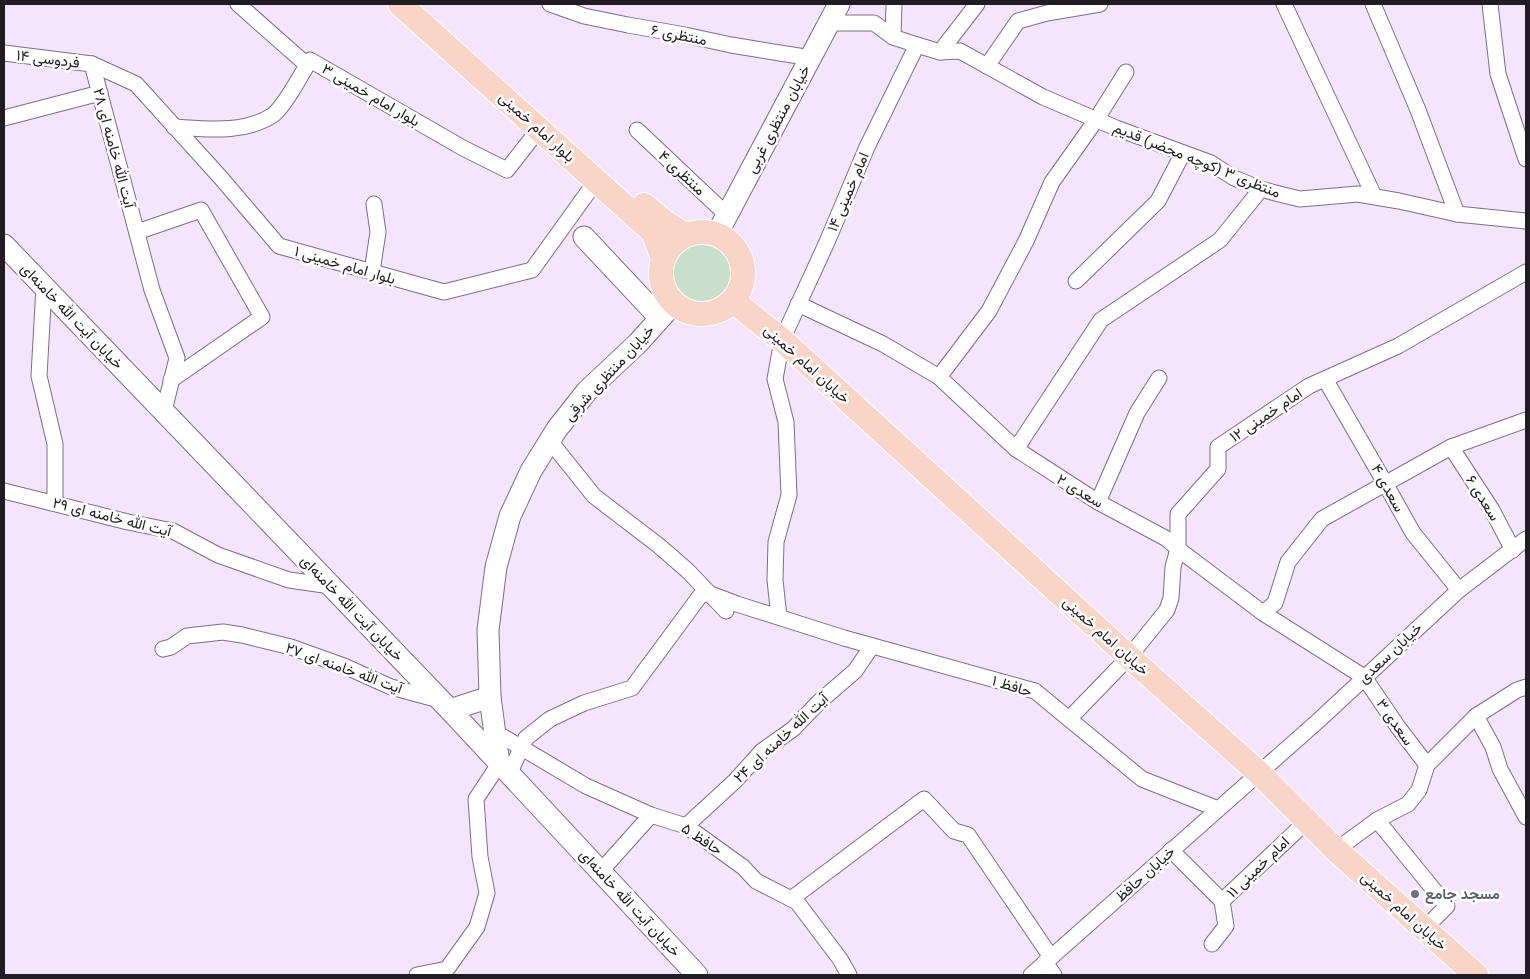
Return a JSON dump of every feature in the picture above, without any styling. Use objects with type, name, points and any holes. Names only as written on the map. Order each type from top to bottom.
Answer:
[{"type":"main road","name":"بلوار امام خمینی","points":[[400,4],[653,232],[663,258]]},
{"type":"main road","name":"بلوار امام خمینی","points":[[422,4],[663,222],[685,235]]},
{"type":"main road","name":"خیابان منتظری غربی","points":[[722,224],[838,4]]},
{"type":"main road","points":[[584,237],[667,311],[711,314],[723,309],[733,301],[741,290],[744,277],[743,263],[722,224],[706,231],[685,235],[668,249],[663,258],[661,270],[667,311]]},
{"type":"main road","name":"خیابان آیت الله خامنه‌ای","points":[[4,245],[445,705],[697,975]]},
{"type":"main road","name":"خیابان امام خمینی","points":[[733,301],[782,340],[1258,773],[1336,850],[1424,929],[1469,974]]},
{"type":"main road","name":"خیابان منتظری شرقی","points":[[504,769],[495,732],[490,697],[488,630],[496,567],[510,516],[531,472],[557,429],[587,391],[638,343],[667,311]]},
{"type":"main road","points":[[445,705],[490,697]]},
{"type":"street","points":[[238,4],[307,65]]},
{"type":"street","name":"منتظری ۶","points":[[550,4],[584,16],[731,45],[811,58]]},
{"type":"street","points":[[893,37],[894,4]]},
{"type":"street","points":[[940,52],[977,4]]},
{"type":"street","points":[[987,66],[1018,21],[1047,13],[1100,4]]},
{"type":"street","points":[[1284,4],[1374,196]]},
{"type":"street","points":[[1373,4],[1418,110],[1457,214]]},
{"type":"street","points":[[1490,4],[1498,74],[1526,159]]},
{"type":"street","name":"منتظری ۳ (کوچه محضر) قدیم","points":[[829,23],[874,23],[893,37],[917,45],[940,52],[960,51],[1043,97],[1096,120],[1212,163],[1234,178],[1261,189],[1300,199],[1358,194],[1457,214],[1526,221]]},
{"type":"street","name":"امام خمینی ۱۴","points":[[779,617],[775,580],[776,542],[789,495],[786,422],[775,379],[782,340],[827,242],[867,147],[917,45]]},
{"type":"street","name":"فردوسی ۱۴","points":[[4,53],[92,64]]},
{"type":"street","name":"بلوار امام خمینی ۳","points":[[174,127],[245,128],[274,114],[292,91],[310,60],[463,148],[507,170],[539,129]]},
{"type":"street","name":"آیت الله خامنه ای ۲۸","points":[[92,64],[152,290],[176,358],[164,411]]},
{"type":"street","name":"بلوار امام خمینی ۱","points":[[92,64],[136,84],[221,178],[279,246],[444,292],[532,270],[596,181]]},
{"type":"street","points":[[939,377],[989,311],[1026,241],[1052,182],[1096,120],[1126,72]]},
{"type":"street","points":[[4,118],[100,93]]},
{"type":"street","name":"منتظری ۴","points":[[637,130],[722,224]]},
{"type":"street","points":[[1076,281],[1158,201],[1183,153]]},
{"type":"street","points":[[1016,449],[1101,320],[1220,240],[1261,189]]},
{"type":"street","points":[[372,272],[378,232],[374,204]]},
{"type":"street","points":[[137,232],[201,210],[262,317],[171,380]]},
{"type":"street","name":"امام خمینی ۱۲","points":[[1069,719],[1129,657],[1167,610],[1171,598],[1173,567],[1178,549],[1178,514],[1218,469],[1218,447],[1309,386],[1398,346],[1526,272]]},
{"type":"street","points":[[44,286],[39,376],[55,444],[56,503]]},
{"type":"street","name":"سعدی ۲","points":[[798,304],[883,344],[939,377],[1016,449],[1098,502],[1167,539],[1263,613],[1364,677]]},
{"type":"street","points":[[1098,502],[1137,413],[1159,378]]},
{"type":"street","name":"سعدی ۴","points":[[1325,379],[1413,533],[1459,590]]},
{"type":"street","points":[[1263,613],[1275,603],[1288,562],[1322,519],[1451,447],[1526,420]]},
{"type":"street","points":[[550,441],[594,496],[658,545],[688,571],[726,611]]},
{"type":"street","name":"سعدی ۶","points":[[1451,447],[1492,510],[1513,550]]},
{"type":"street","name":"آیت الله خامنه ای ۲۹","points":[[4,491],[128,522],[173,531],[218,555],[280,577],[331,586]]},
{"type":"street","name":"خیابان سعدی","points":[[1258,773],[1318,721],[1459,590],[1526,539]]},
{"type":"street","points":[[417,975],[447,969],[478,927],[487,893],[480,857],[476,799],[504,769],[526,738],[550,719],[584,703],[632,688],[700,596],[708,593]]},
{"type":"street","name":"حافظ ۱","points":[[708,593],[872,646],[1036,691],[1142,780],[1218,809]]},
{"type":"street","name":"آیت الله خامنه ای ۲۷","points":[[163,649],[171,647],[187,636],[223,632],[291,648],[344,666],[391,687],[445,705]]},
{"type":"street","name":"آیت الله خامنه ای ۲۴","points":[[686,826],[735,781],[762,752],[793,729],[819,702],[855,671],[872,646]]},
{"type":"street","name":"سعدی ۳","points":[[1364,677],[1427,766]]},
{"type":"street","points":[[1336,850],[1377,820],[1408,804],[1419,790],[1427,766],[1476,716],[1517,690],[1526,687]]},
{"type":"street","points":[[1476,716],[1493,746],[1500,769],[1526,817]]},
{"type":"street","name":"حافظ ۵","points":[[495,732],[586,786],[651,815],[686,826],[743,867],[756,881],[797,902],[840,959],[849,975]]},
{"type":"street","name":"خیابان حافظ","points":[[1031,975],[1050,965],[1171,850],[1258,773]]},
{"type":"street","points":[[790,899],[924,799],[954,831],[968,835],[1050,965]]},
{"type":"street","points":[[600,872],[651,815]]},
{"type":"street","points":[[1377,820],[1447,906],[1424,929]]},
{"type":"street","name":"امام خمینی ۱۱","points":[[1212,944],[1226,926],[1222,901],[1307,821]]},
{"type":"street","points":[[1171,850],[1222,901]]},
{"type":"green space","points":[[703,238],[716,241],[728,248],[735,260],[738,273],[735,286],[728,298],[716,305],[703,308],[690,305],[678,298],[671,286],[668,273],[671,260],[678,248],[690,241]]},
{"type":"place","name":"مسجد جامع","points":[[1415,894]]}]
